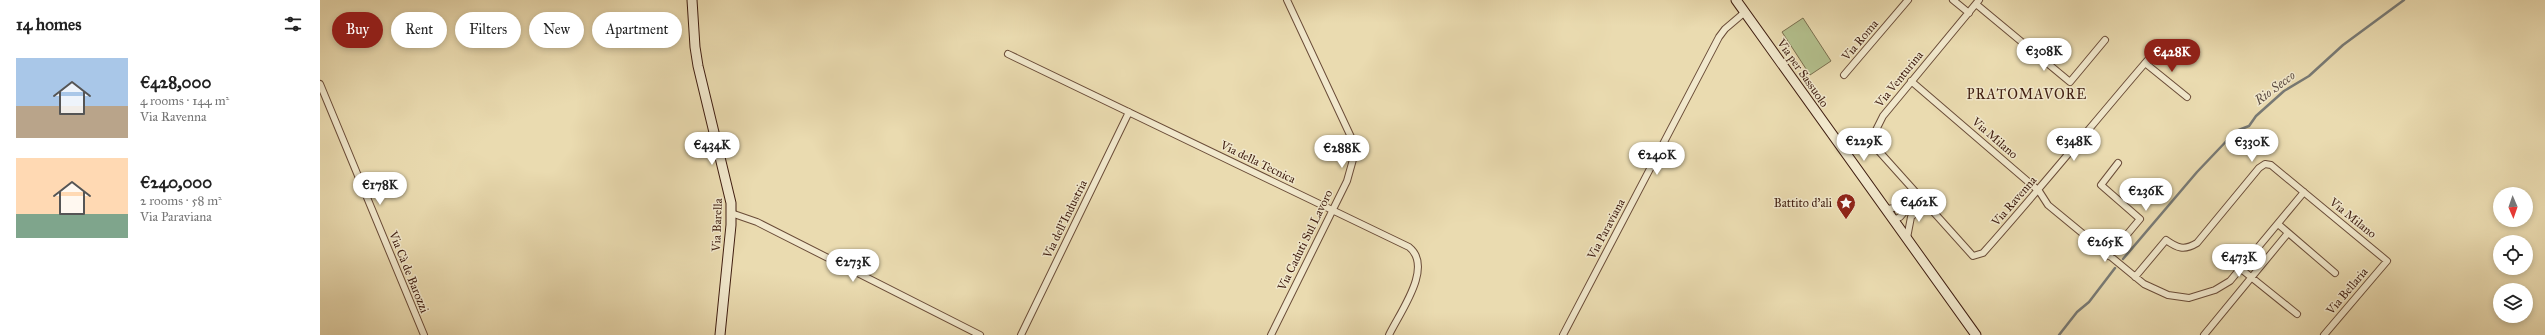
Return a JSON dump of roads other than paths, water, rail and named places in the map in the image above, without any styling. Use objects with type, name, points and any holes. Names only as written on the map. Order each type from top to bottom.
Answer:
[{"type":"main road","name":"Via Barella","points":[[692,0],[696,53],[727,182],[732,213],[720,335]]},
{"type":"main road","name":"Via per Sassuolo","points":[[1736,0],[1976,335]]},
{"type":"street","name":"Via Caduti Sul Lavoro","points":[[1271,335],[1350,172],[1354,148],[1287,0]]},
{"type":"street","name":"Via Roma","points":[[1844,76],[1908,0]]},
{"type":"street","points":[[1953,0],[1969,13]]},
{"type":"street","points":[[1978,2],[2070,82],[2105,40]]},
{"type":"street","name":"Via Venturina","points":[[1976,256],[1968,252],[1876,148],[1874,134],[1878,122],[1978,2]]},
{"type":"street","name":"Via Paraviana","points":[[1563,335],[1719,37],[1725,29],[1745,12]]},
{"type":"street","name":"Via Ravenna","points":[[1976,256],[1983,253],[2039,191],[2158,48]]},
{"type":"street","name":"Via della Tecnica","points":[[1008,54],[1409,247],[1418,257],[1418,277],[1389,335]]},
{"type":"street","points":[[2145,63],[2187,96]]},
{"type":"street","name":"Via Milano","points":[[1912,81],[2039,191],[2048,205],[2134,277],[2144,284],[2168,295],[2189,298],[2216,290],[2230,281],[2304,192]]},
{"type":"street","name":"Via Cà de Barozzi","points":[[320,84],[424,335]]},
{"type":"street","name":"Via dell’Industria","points":[[1021,335],[1129,112]]},
{"type":"street","points":[[2109,256],[2140,219],[2101,185],[2118,163]]},
{"type":"street","name":"Via Milano","points":[[2134,277],[2166,240],[2181,248],[2188,248],[2197,243],[2265,164],[2271,165],[2387,261]]},
{"type":"street","points":[[1896,223],[1908,206],[1918,196]]},
{"type":"street","points":[[1896,223],[1912,217],[1926,205]]},
{"type":"street","points":[[1887,209],[1908,206]]},
{"type":"street","points":[[732,213],[757,222],[980,335]]},
{"type":"street","points":[[1906,238],[1912,217]]},
{"type":"street","points":[[2278,224],[2335,273]]},
{"type":"street","points":[[2204,335],[2288,233]]},
{"type":"street","name":"Via Bellaria","points":[[2324,335],[2387,261]]},
{"type":"street","points":[[2241,269],[2297,314]]},
{"type":"waterway","name":"Rio Secco","points":[[2123,259],[2197,172],[2236,131],[2249,126],[2256,116],[2284,91],[2309,76],[2343,45],[2404,0]]},
{"type":"waterway","name":"Rio Secco","points":[[2059,335],[2077,312],[2089,302],[2115,268]]},
{"type":"place","name":"Battito d'ali","points":[[1846,220]]},
{"type":"district","name":"PRATOMAVORE","points":[[2027,94]]}]
